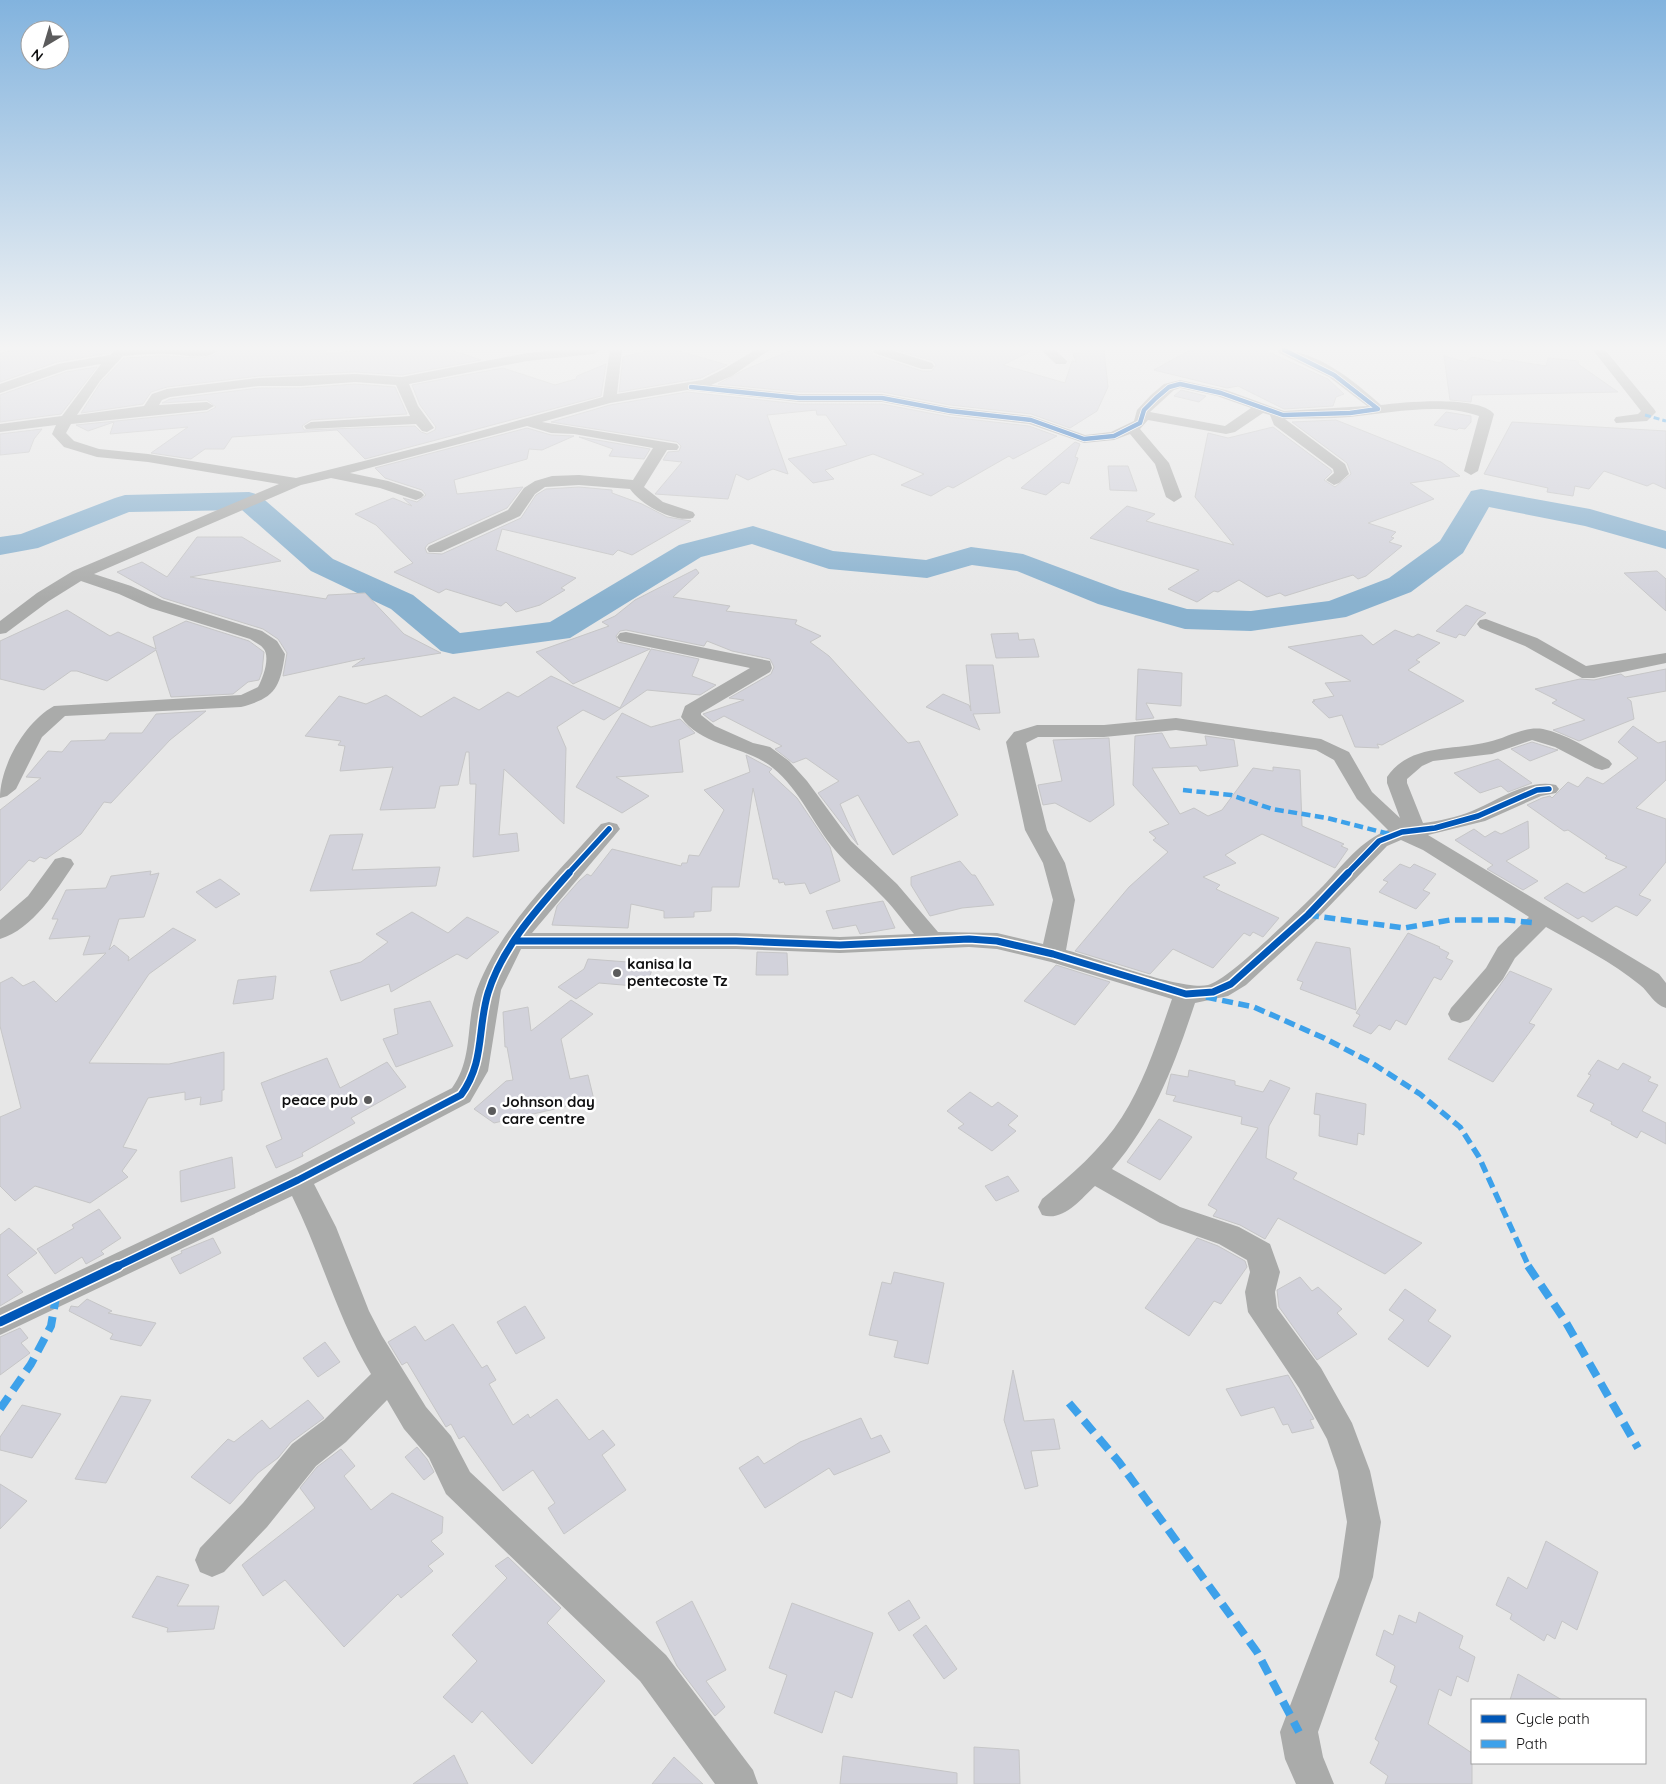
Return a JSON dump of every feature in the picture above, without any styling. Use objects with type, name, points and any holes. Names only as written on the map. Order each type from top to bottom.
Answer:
[{"type":"street","points":[[59,433],[69,444],[78,448],[296,482]]},
{"type":"street","points":[[434,433],[445,445]]},
{"type":"street","points":[[0,629],[42,597],[79,575],[296,482],[490,433]]},
{"type":"street","points":[[435,549],[514,513],[529,490],[540,484],[552,481],[579,480],[634,485],[641,482],[667,446],[593,433]]},
{"type":"street","points":[[1068,433],[1084,439],[1114,436],[1120,433]]},
{"type":"street","points":[[1136,433],[1162,464],[1174,498]]},
{"type":"street","points":[[1294,433],[1340,467],[1342,474],[1334,480]]},
{"type":"street","points":[[1471,471],[1482,433]]},
{"type":"street","points":[[330,474],[383,484],[416,495]]},
{"type":"street","points":[[634,485],[639,493],[651,501],[670,510],[687,515]]},
{"type":"street","points":[[0,792],[10,786],[24,750],[45,720],[61,710],[222,703],[254,699],[264,693],[272,673],[276,654],[271,645],[256,635],[156,604],[125,590],[79,575]]},
{"type":"street","points":[[1486,624],[1531,642],[1582,672],[1594,672],[1666,658]]},
{"type":"street","points":[[626,638],[763,665],[762,668],[692,710],[691,716],[708,730],[746,747],[763,752],[782,765],[800,785],[844,846],[889,889],[931,939]]},
{"type":"street","points":[[1054,954],[1064,900],[1054,863],[1036,830],[1016,742],[1028,732],[1104,731],[1176,724],[1194,725],[1321,745],[1342,756],[1364,795],[1408,831],[1497,888],[1545,915],[1650,980],[1666,999]]},
{"type":"street","points":[[1408,831],[1397,783],[1398,777],[1415,762],[1430,756],[1492,748],[1530,734],[1542,735],[1562,742],[1602,764]]},
{"type":"street","points":[[516,941],[736,941],[840,945],[931,939],[997,942],[1054,954],[1186,994],[1204,996],[1226,989],[1308,915],[1379,841],[1408,831],[1435,828],[1478,816],[1537,790],[1549,789]]},
{"type":"street","points":[[0,1322],[298,1180],[461,1095],[471,1084],[479,1061],[488,992],[503,961],[551,891],[609,829]]},
{"type":"street","points":[[0,931],[25,915],[63,864]]},
{"type":"street","points":[[1460,1014],[1495,973],[1506,952],[1545,915]]},
{"type":"street","points":[[1052,1206],[1092,1171],[1114,1148],[1139,1111],[1162,1060],[1186,994]]},
{"type":"street","points":[[1092,1171],[1170,1216],[1229,1235],[1260,1253],[1265,1272],[1260,1292],[1262,1312],[1310,1378],[1341,1434],[1354,1471],[1364,1522],[1356,1577],[1299,1732],[1304,1759],[1315,1784]]},
{"type":"street","points":[[298,1180],[322,1227],[355,1313],[388,1378],[415,1418],[440,1447],[458,1484],[652,1668],[739,1784]]},
{"type":"street","points":[[212,1560],[255,1515],[304,1455],[335,1431],[388,1378]]},
{"type":"building","points":[[39,433],[29,452],[0,455],[0,434]]},
{"type":"building","points":[[179,433],[288,433],[232,437],[224,449],[205,449],[191,459],[151,453]]},
{"type":"building","points":[[340,433],[425,433],[461,433],[365,459]]},
{"type":"building","points":[[507,433],[545,433],[574,436],[542,450],[529,449],[527,459],[454,480],[457,494],[523,487],[507,508],[428,544],[425,548],[427,553],[442,554],[521,518],[536,495],[546,489],[579,487],[612,490],[612,493],[642,504],[667,517],[691,521],[632,555],[618,550],[613,555],[502,529],[496,550],[576,578],[561,588],[565,590],[540,605],[516,612],[506,602],[501,606],[446,589],[439,593],[394,572],[413,563],[376,525],[355,514],[393,498],[412,506],[403,498],[417,502],[426,495],[422,490],[385,478],[375,468]]},
{"type":"building","points":[[622,433],[773,433],[788,474],[773,469],[748,480],[736,474],[728,499],[655,494],[682,462],[663,460],[668,452],[679,451],[681,446],[677,442]]},
{"type":"building","points":[[839,433],[1049,433],[1057,436],[1013,459],[1009,456],[953,488],[948,486],[931,496],[901,485],[924,474],[873,454],[825,470],[834,479],[813,483],[788,459],[847,445]]},
{"type":"building","points":[[1208,433],[1228,438],[1247,433],[1281,433],[1331,470],[1332,472],[1324,480],[1335,487],[1351,474],[1347,463],[1307,433],[1369,433],[1441,462],[1460,476],[1410,483],[1434,499],[1368,523],[1396,532],[1391,537],[1394,538],[1389,542],[1402,546],[1366,576],[1358,579],[1353,575],[1285,596],[1280,593],[1267,597],[1239,580],[1218,592],[1214,591],[1197,602],[1168,589],[1199,570],[1090,538],[1127,506],[1155,514],[1146,521],[1234,545],[1195,497]]},
{"type":"building","points":[[1506,433],[1666,433],[1666,489],[1653,483],[1647,486],[1604,471],[1589,489],[1575,486],[1573,496],[1547,492],[1548,488],[1484,474]]},
{"type":"building","points":[[579,437],[650,449],[644,459],[609,456],[613,449]]},
{"type":"building","points":[[1075,442],[1080,444],[1075,457],[1078,458],[1069,484],[1062,482],[1046,495],[1021,488]]},
{"type":"building","points":[[1108,466],[1128,466],[1137,491],[1110,490]]},
{"type":"building","points":[[197,537],[242,537],[281,561],[190,577],[326,599],[328,595],[365,593],[404,634],[441,653],[352,667],[365,658],[283,676],[287,653],[278,639],[263,629],[163,598],[117,572],[142,562],[167,577]]},
{"type":"building","points":[[696,569],[699,573],[673,597],[730,606],[726,611],[797,620],[795,624],[821,636],[810,642],[829,656],[908,743],[919,741],[958,815],[893,855],[858,795],[840,804],[858,845],[818,793],[839,781],[806,758],[793,763],[775,749],[782,746],[724,716],[713,722],[703,714],[744,700],[729,698],[771,674],[774,667],[770,659],[732,651],[707,641],[704,646],[626,630],[620,631],[616,636],[618,642],[650,649],[573,684],[536,652],[609,626],[602,622],[615,616],[635,600]]},
{"type":"building","points":[[1657,571],[1666,579],[1666,611],[1624,573]]},
{"type":"building","points":[[1466,605],[1486,613],[1478,619],[1465,636],[1459,634],[1456,638],[1436,631]]},
{"type":"building","points":[[67,610],[110,636],[118,632],[156,649],[153,637],[186,621],[249,641],[264,652],[262,672],[259,680],[248,682],[233,694],[171,697],[156,650],[107,681],[77,671],[71,671],[44,690],[0,679],[0,641]]},
{"type":"building","points":[[1395,630],[1413,637],[1418,634],[1440,643],[1416,660],[1420,662],[1408,670],[1464,701],[1382,745],[1377,744],[1379,748],[1355,747],[1342,715],[1329,718],[1312,702],[1315,701],[1313,700],[1334,696],[1325,683],[1351,681],[1288,647],[1362,635],[1373,645]]},
{"type":"building","points":[[1018,633],[1019,640],[1034,639],[1039,657],[996,658],[991,634]]},
{"type":"building","points":[[651,649],[699,659],[692,676],[716,685],[700,695],[647,690],[604,720],[583,710],[557,727],[566,748],[564,824],[504,769],[499,835],[517,833],[519,851],[473,857],[476,784],[470,784],[469,752],[466,752],[458,785],[440,786],[435,808],[380,810],[393,767],[340,771],[345,746],[338,745],[341,741],[305,736],[339,696],[366,704],[386,695],[421,717],[454,697],[479,710],[508,692],[518,697],[551,676],[620,708]]},
{"type":"building","points":[[966,665],[993,665],[1000,713],[973,714],[980,730],[926,707],[943,694],[969,705],[971,711]]},
{"type":"building","points":[[1138,669],[1182,673],[1181,706],[1146,703],[1154,718],[1136,720]]},
{"type":"building","points":[[1666,669],[1666,691],[1627,698],[1631,701],[1634,719],[1579,741],[1553,730],[1585,720],[1552,703],[1557,700],[1535,689],[1580,679],[1594,680],[1621,674],[1625,677]]},
{"type":"building","points":[[206,711],[170,740],[111,803],[104,802],[81,834],[46,859],[40,857],[34,862],[29,860],[0,891],[0,810],[41,778],[26,777],[48,751],[62,752],[71,741],[105,740],[110,733],[142,733],[156,714]]},
{"type":"building","points":[[622,713],[651,727],[680,719],[695,733],[679,740],[683,772],[616,777],[649,796],[622,813],[576,787]]},
{"type":"building","points":[[1633,726],[1658,743],[1666,741],[1666,780],[1636,808],[1666,819],[1666,862],[1639,895],[1651,900],[1637,916],[1616,906],[1592,922],[1583,916],[1578,919],[1544,898],[1567,883],[1584,893],[1627,867],[1605,858],[1607,856],[1568,830],[1564,831],[1527,805],[1542,798],[1550,796],[1552,798],[1568,782],[1578,787],[1587,777],[1603,784],[1638,758],[1618,742]]},
{"type":"building","points":[[1162,733],[1170,748],[1207,745],[1205,736],[1234,740],[1238,766],[1200,771],[1197,766],[1152,768],[1180,814],[1194,808],[1208,816],[1222,810],[1253,768],[1273,771],[1273,767],[1300,770],[1302,826],[1344,844],[1341,846],[1348,849],[1335,868],[1262,834],[1225,855],[1236,863],[1203,877],[1220,885],[1216,889],[1279,918],[1263,937],[1253,932],[1250,936],[1244,933],[1213,968],[1173,949],[1150,974],[1075,951],[1129,887],[1168,852],[1153,840],[1156,838],[1149,832],[1169,824],[1133,785],[1135,736]]},
{"type":"building","points":[[1109,738],[1114,805],[1090,822],[1055,803],[1043,805],[1038,785],[1062,781],[1053,740]]},
{"type":"building","points":[[1532,742],[1558,750],[1530,761],[1511,749]]},
{"type":"building","points":[[746,755],[772,769],[769,772],[797,798],[830,847],[840,881],[810,894],[805,883],[785,885],[784,882],[779,883],[778,879],[773,879],[753,788],[739,887],[712,887],[711,911],[694,912],[694,917],[664,918],[664,911],[631,904],[628,928],[552,925],[557,906],[579,881],[587,874],[591,876],[612,849],[681,866],[682,863],[687,863],[689,855],[699,856],[724,810],[704,790],[750,772]]},
{"type":"building","points":[[1498,759],[1532,783],[1508,792],[1501,786],[1480,793],[1454,773]]},
{"type":"building","points":[[1528,821],[1529,848],[1506,861],[1538,881],[1523,890],[1487,869],[1493,865],[1455,840],[1474,829],[1485,837],[1495,831],[1501,834]]},
{"type":"building","points":[[363,834],[352,870],[440,867],[436,886],[310,891],[330,835]]},
{"type":"building","points":[[960,861],[972,875],[975,875],[994,905],[962,908],[930,916],[911,885],[911,877]]},
{"type":"building","points":[[1400,864],[1410,868],[1414,864],[1436,874],[1423,890],[1430,893],[1416,909],[1379,892],[1388,882],[1383,880]]},
{"type":"building","points":[[151,871],[150,875],[159,873],[144,917],[119,919],[109,950],[114,945],[129,957],[128,961],[173,928],[196,940],[149,974],[89,1063],[169,1064],[224,1052],[224,1090],[222,1090],[222,1101],[200,1105],[201,1097],[185,1100],[185,1092],[148,1098],[123,1147],[137,1150],[122,1171],[128,1177],[90,1203],[35,1186],[15,1201],[0,1186],[0,1117],[21,1108],[0,1026],[0,983],[12,977],[23,986],[34,981],[56,1002],[106,953],[83,955],[90,936],[49,939],[58,919],[52,919],[66,890],[106,888],[111,876]]},
{"type":"building","points":[[220,879],[240,894],[216,908],[196,892]]},
{"type":"building","points":[[883,901],[895,928],[860,934],[856,925],[833,929],[826,911]]},
{"type":"building","points":[[412,912],[448,933],[467,917],[499,932],[467,959],[457,954],[391,992],[389,984],[341,1001],[330,971],[361,962],[388,942],[376,934]]},
{"type":"building","points":[[1408,933],[1440,947],[1449,953],[1446,958],[1453,961],[1441,980],[1434,977],[1406,1025],[1396,1020],[1390,1030],[1379,1025],[1371,1034],[1353,1026],[1360,1015],[1356,1013]]},
{"type":"building","points":[[1316,942],[1350,948],[1356,1010],[1300,989],[1303,982],[1297,980]]},
{"type":"building","points":[[757,952],[787,953],[788,975],[756,975]]},
{"type":"building","name":"kanisa la pentecoste Tz","points":[[588,959],[654,964],[646,987],[599,983],[576,999],[558,987],[584,969]]},
{"type":"building","points":[[1056,965],[1110,982],[1075,1025],[1024,1001]]},
{"type":"building","points":[[1510,971],[1552,989],[1529,1023],[1535,1025],[1493,1082],[1448,1059]]},
{"type":"building","points":[[276,976],[273,999],[233,1004],[238,980]]},
{"type":"building","points":[[571,1000],[593,1014],[561,1039],[570,1079],[588,1075],[594,1100],[494,1123],[474,1109],[506,1081],[513,1080],[507,1047],[505,1047],[503,1012],[528,1007],[531,1031]]},
{"type":"building","points":[[430,1001],[453,1046],[396,1067],[383,1039],[398,1034],[394,1009]]},
{"type":"building","points":[[327,1058],[340,1088],[387,1062],[406,1087],[351,1118],[355,1123],[302,1153],[303,1156],[276,1168],[266,1146],[282,1139],[261,1083]]},
{"type":"building","points":[[1598,1060],[1618,1070],[1623,1063],[1651,1077],[1648,1081],[1658,1085],[1642,1111],[1666,1123],[1666,1144],[1641,1131],[1637,1138],[1611,1124],[1612,1122],[1590,1111],[1594,1104],[1577,1096],[1591,1075],[1588,1074]]},
{"type":"building","points":[[1189,1070],[1235,1081],[1235,1085],[1263,1092],[1270,1080],[1290,1088],[1269,1126],[1266,1158],[1297,1173],[1293,1179],[1422,1243],[1385,1274],[1278,1218],[1265,1239],[1240,1225],[1213,1216],[1217,1210],[1208,1205],[1258,1128],[1241,1124],[1242,1117],[1173,1101],[1176,1096],[1166,1094],[1171,1074],[1188,1077]]},
{"type":"building","points":[[970,1092],[992,1107],[998,1102],[1018,1116],[1008,1125],[1016,1131],[992,1151],[958,1128],[964,1124],[947,1111]]},
{"type":"building","points":[[1316,1093],[1366,1104],[1364,1135],[1358,1133],[1357,1145],[1319,1136],[1320,1115],[1314,1114]]},
{"type":"building","points":[[1159,1119],[1192,1137],[1160,1180],[1127,1162]]},
{"type":"building","points":[[232,1157],[235,1188],[181,1202],[180,1171]]},
{"type":"building","points":[[1008,1176],[1019,1191],[996,1201],[985,1186]]},
{"type":"building","points":[[99,1209],[121,1238],[101,1251],[104,1254],[86,1264],[82,1257],[55,1274],[37,1249],[74,1228],[72,1225]]},
{"type":"building","points":[[9,1228],[37,1253],[7,1275],[23,1292],[0,1306],[0,1235]]},
{"type":"building","points":[[213,1238],[221,1253],[180,1274],[171,1258],[182,1253],[181,1251]]},
{"type":"building","points":[[1197,1238],[1218,1246],[1245,1261],[1247,1267],[1221,1304],[1214,1301],[1189,1336],[1145,1308]]},
{"type":"building","points":[[894,1272],[944,1283],[928,1364],[894,1357],[898,1341],[869,1335],[882,1282],[891,1284]]},
{"type":"building","points":[[1300,1277],[1312,1291],[1318,1287],[1342,1309],[1337,1313],[1357,1334],[1317,1360],[1279,1307],[1277,1290]]},
{"type":"building","points":[[1405,1289],[1436,1310],[1428,1321],[1451,1336],[1428,1367],[1388,1339],[1404,1320],[1389,1310]]},
{"type":"building","points":[[87,1299],[112,1311],[108,1313],[156,1323],[141,1346],[110,1339],[113,1334],[69,1311],[71,1306],[78,1307]]},
{"type":"building","points":[[525,1306],[545,1338],[516,1354],[497,1322]]},
{"type":"building","points":[[453,1324],[482,1368],[487,1365],[496,1380],[489,1384],[513,1425],[528,1414],[530,1418],[557,1399],[589,1440],[603,1430],[615,1445],[602,1455],[626,1490],[564,1534],[548,1508],[555,1503],[533,1470],[503,1491],[464,1436],[459,1439],[451,1424],[446,1427],[407,1362],[402,1365],[388,1342],[415,1326],[425,1341]]},
{"type":"building","points":[[20,1328],[28,1338],[21,1343],[30,1353],[0,1375],[0,1337]]},
{"type":"building","points":[[325,1342],[340,1362],[318,1377],[303,1358]]},
{"type":"building","points":[[1013,1370],[1024,1421],[1054,1419],[1060,1449],[1031,1451],[1038,1486],[1025,1489],[1004,1420]]},
{"type":"building","points":[[1288,1375],[1314,1419],[1310,1420],[1314,1428],[1292,1433],[1288,1424],[1283,1425],[1274,1407],[1241,1416],[1226,1389]]},
{"type":"building","points":[[121,1396],[151,1400],[106,1483],[75,1479]]},
{"type":"building","points":[[308,1400],[324,1418],[291,1442],[278,1458],[258,1473],[230,1504],[191,1477],[228,1439],[234,1442],[262,1420],[270,1429]]},
{"type":"building","points":[[22,1405],[61,1414],[32,1458],[0,1450],[0,1437]]},
{"type":"building","points":[[861,1418],[871,1439],[881,1435],[890,1452],[834,1475],[829,1468],[765,1508],[739,1468],[758,1456],[764,1464],[800,1442]]},
{"type":"building","points":[[417,1447],[427,1459],[434,1472],[424,1480],[405,1457]]},
{"type":"building","points":[[341,1449],[355,1466],[344,1476],[371,1510],[392,1493],[443,1517],[442,1533],[431,1541],[444,1554],[428,1566],[433,1571],[401,1598],[398,1594],[344,1647],[285,1580],[263,1596],[242,1565],[315,1508],[300,1488],[317,1467]]},
{"type":"building","points":[[0,1484],[27,1501],[0,1529]]},
{"type":"building","points":[[1546,1541],[1598,1572],[1577,1630],[1562,1621],[1555,1639],[1547,1634],[1544,1641],[1510,1619],[1512,1614],[1496,1605],[1508,1577],[1527,1589]]},
{"type":"building","points":[[508,1557],[561,1608],[547,1623],[605,1681],[532,1764],[482,1711],[472,1723],[443,1697],[477,1661],[452,1635],[507,1578],[495,1566]]},
{"type":"building","points":[[157,1576],[189,1585],[177,1606],[219,1606],[214,1629],[167,1632],[168,1628],[132,1617]]},
{"type":"building","points":[[909,1600],[920,1618],[899,1631],[888,1613]]},
{"type":"building","points":[[692,1601],[726,1670],[706,1681],[725,1707],[715,1716],[677,1666],[656,1622]]},
{"type":"building","points":[[792,1603],[873,1633],[852,1698],[835,1691],[822,1733],[774,1713],[787,1675],[769,1668]]},
{"type":"building","points":[[1419,1612],[1463,1636],[1459,1648],[1475,1657],[1468,1682],[1457,1676],[1451,1696],[1439,1689],[1428,1724],[1471,1752],[1472,1784],[1385,1784],[1388,1776],[1370,1763],[1379,1742],[1375,1739],[1397,1686],[1390,1682],[1395,1666],[1376,1655],[1384,1630],[1393,1635],[1399,1615],[1416,1623]]},
{"type":"building","points":[[926,1625],[957,1669],[944,1679],[913,1635]]},
{"type":"building","points":[[1518,1674],[1560,1699],[1510,1699]]},
{"type":"building","points":[[974,1747],[1019,1750],[1020,1784],[974,1784]]},
{"type":"building","points":[[454,1755],[468,1784],[413,1784]]},
{"type":"building","points":[[843,1756],[957,1773],[957,1784],[840,1784]]},
{"type":"building","points":[[674,1757],[703,1784],[652,1784]]},
{"type":"waterway","points":[[0,546],[27,542],[125,504],[249,501],[280,526],[322,565],[402,602],[453,644],[558,631],[690,551],[753,535],[829,560],[927,569],[971,556],[1023,563],[1109,597],[1185,619],[1251,621],[1335,610],[1400,585],[1452,547],[1481,497],[1590,518],[1666,540]]},
{"type":"marked path","points":[[1183,790],[1231,795],[1272,809],[1327,818],[1393,835]]},
{"type":"marked path","points":[[1308,915],[1404,928],[1450,920],[1507,920],[1536,923]]},
{"type":"marked path","points":[[1206,997],[1254,1007],[1324,1038],[1372,1063],[1420,1094],[1460,1127],[1479,1157],[1527,1264],[1564,1319],[1638,1448]]},
{"type":"marked path","points":[[0,1409],[31,1364],[51,1326],[56,1297]]},
{"type":"marked path","points":[[1069,1403],[1119,1462],[1257,1652],[1299,1732]]},
{"type":"cycle path","points":[[1068,433],[1084,439],[1114,436],[1120,433]]},
{"type":"cycle path","points":[[516,941],[736,941],[840,945],[969,939],[997,941],[1053,954],[1186,994],[1207,994],[1225,988],[1237,979],[1308,915],[1379,841],[1402,832],[1435,828],[1478,816],[1537,790],[1549,789]]},
{"type":"cycle path","points":[[0,1322],[298,1180],[461,1095],[470,1083],[479,1058],[485,1004],[499,968],[511,947],[541,905],[609,829]]},
{"type":"place","name":"kanisa la pentecoste Tz","points":[[617,973]]},
{"type":"place","name":"peace pub","points":[[368,1100]]},
{"type":"place","name":"Johnson day care centre","points":[[492,1111]]}]
